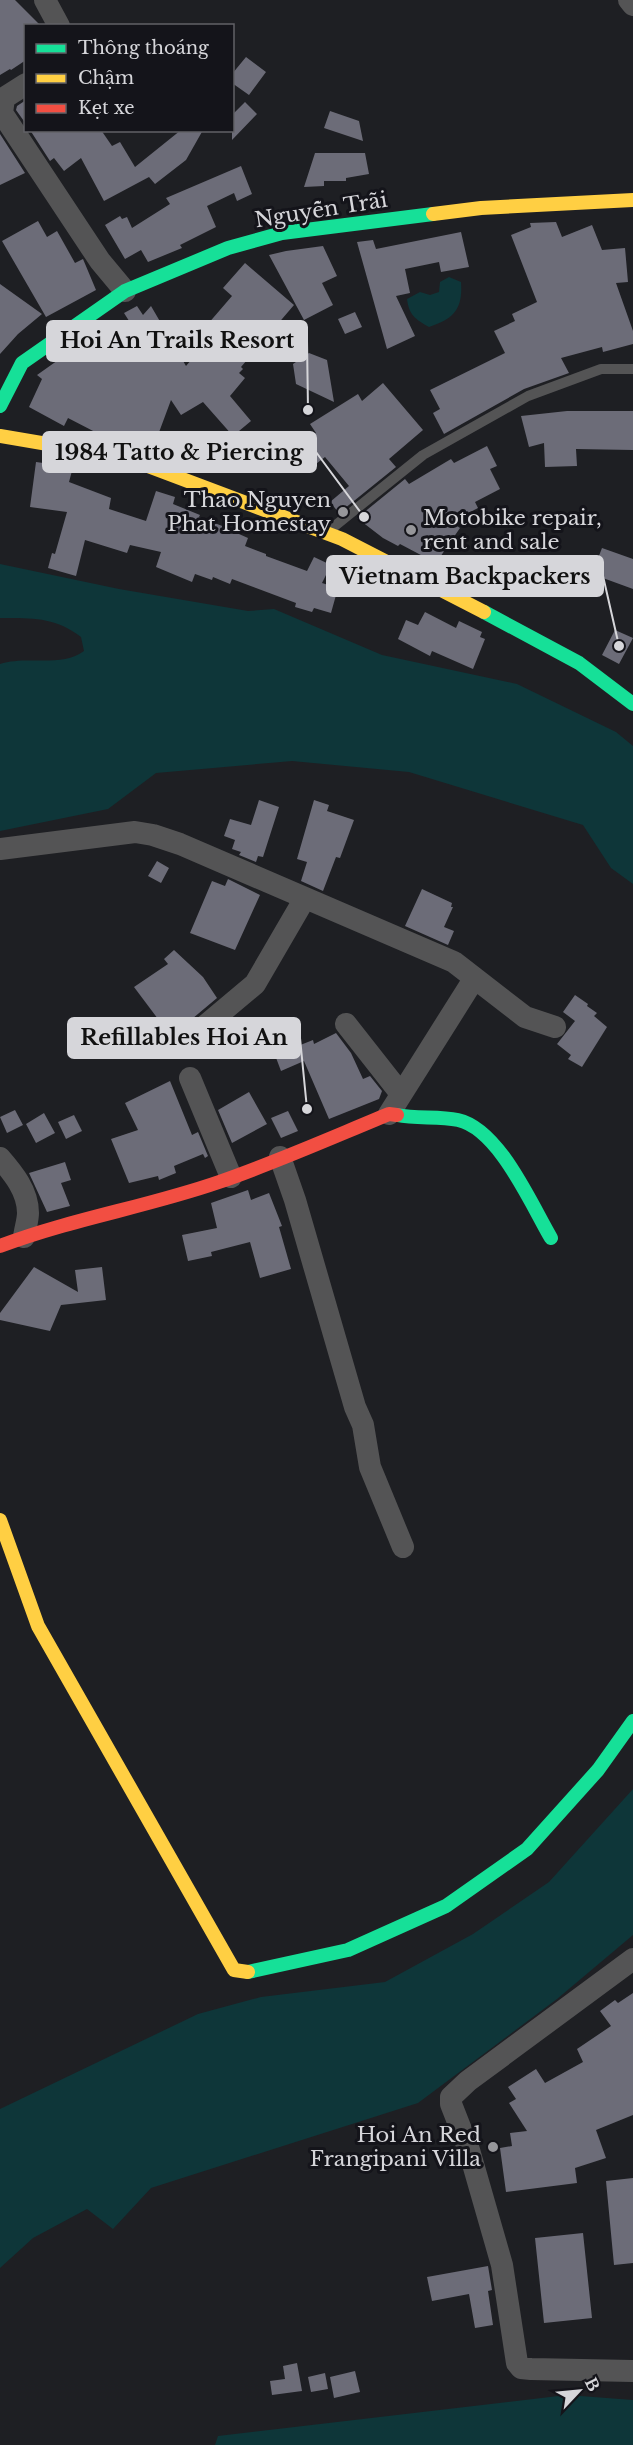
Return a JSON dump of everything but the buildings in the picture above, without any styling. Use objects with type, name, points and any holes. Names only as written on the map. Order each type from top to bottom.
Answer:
[{"type":"street","points":[[45,0],[58,24]]},
{"type":"street","points":[[629,0],[633,5]]},
{"type":"street","points":[[24,85],[4,98],[2,113],[100,261],[125,291]]},
{"type":"street","name":"Nguyễn Trãi","points":[[0,406],[22,363],[125,291],[228,248],[282,233],[481,208],[633,200]]},
{"type":"street","points":[[0,436],[124,457],[327,533],[444,590],[579,663],[633,704]]},
{"type":"street","points":[[0,849],[135,832],[153,835],[454,962],[525,1017],[555,1027]]},
{"type":"street","points":[[187,1041],[255,984],[305,898]]},
{"type":"street","points":[[389,1114],[474,979]]},
{"type":"street","points":[[346,1024],[401,1095]]},
{"type":"street","points":[[189,1078],[231,1177]]},
{"type":"street","points":[[7,1242],[125,1211],[231,1177],[389,1114],[413,1118],[459,1120],[489,1137],[508,1163],[550,1238]]},
{"type":"street","points":[[280,1157],[312,1256],[355,1407],[363,1425],[370,1467],[403,1547]]},
{"type":"street","points":[[0,1158],[17,1177],[25,1196],[28,1213],[7,1242]]},
{"type":"street","points":[[0,1520],[38,1626],[234,1970],[249,1972],[348,1950],[446,1906],[527,1850],[598,1770],[633,1721]]},
{"type":"street","points":[[633,1959],[468,2081],[451,2097],[451,2104],[469,2150],[502,2265],[517,2363],[521,2368],[531,2369],[633,2371]]},
{"type":"lane","points":[[327,533],[423,455],[528,396],[601,369],[633,369]]},
{"type":"water","points":[[449,277],[461,282],[458,306],[451,316],[429,327],[414,316],[409,309],[407,299],[420,292],[430,295],[439,292],[440,282]]},
{"type":"water","points":[[0,564],[119,589],[248,611],[274,609],[382,655],[517,684],[616,732],[633,746],[633,884],[611,868],[583,825],[409,772],[292,761],[156,773],[108,809],[0,831],[0,664],[65,659],[84,651],[81,637],[52,622],[0,618]]},
{"type":"water","points":[[633,1789],[633,1935],[557,1999],[418,2103],[151,2188],[113,2229],[87,2209],[33,2238],[0,2268],[0,2109],[198,2014],[261,1997],[385,1982],[473,1934],[549,1882]]},
{"type":"water","points":[[567,2395],[633,2400],[633,2445],[215,2445],[218,2436]]},
{"type":"traffic: fast","points":[[0,406],[22,363],[125,291],[228,248],[282,233],[433,214]]},
{"type":"traffic: fast","points":[[484,612],[579,663],[633,704]]},
{"type":"traffic: fast","points":[[397,1115],[458,1120],[473,1126],[487,1137],[524,1188],[551,1238]]},
{"type":"traffic: fast","points":[[248,1972],[348,1950],[446,1906],[527,1849],[598,1770],[633,1721]]},
{"type":"traffic: slow","points":[[433,214],[481,208],[633,200]]},
{"type":"traffic: slow","points":[[0,436],[124,457],[342,539],[484,612]]},
{"type":"traffic: slow","points":[[0,1520],[38,1626],[234,1970],[248,1972]]},
{"type":"traffic: jam","points":[[0,1246],[54,1228],[192,1191],[284,1158],[389,1114],[397,1115]]},
{"type":"place","name":"Hoi An Trails Resort","points":[[308,410]]},
{"type":"place","name":"Thao Nguyen Phat Homestay","points":[[343,512]]},
{"type":"place","name":"1984 Tatto & Piercing","points":[[364,517]]},
{"type":"place","name":"Motobike repair, rent and sale","points":[[411,530]]},
{"type":"place","name":"Vietnam Backpackers","points":[[619,646]]},
{"type":"place","name":"Refillables Hoi An","points":[[307,1109]]},
{"type":"place","name":"Hoi An Red Frangipani Villa","points":[[493,2147]]}]
